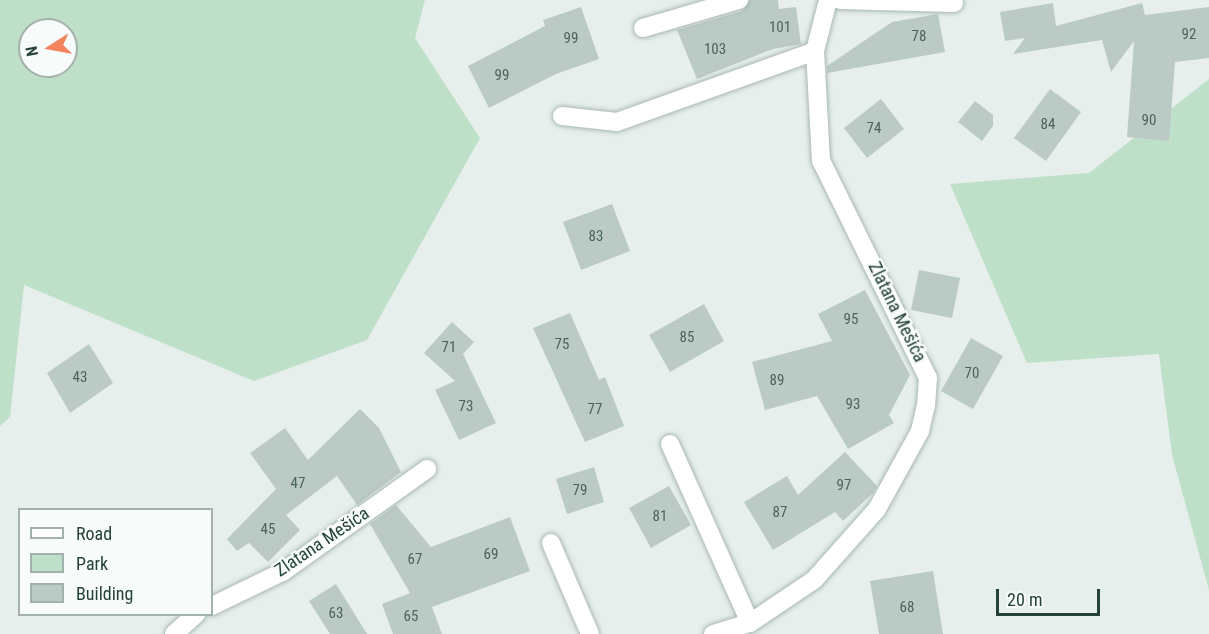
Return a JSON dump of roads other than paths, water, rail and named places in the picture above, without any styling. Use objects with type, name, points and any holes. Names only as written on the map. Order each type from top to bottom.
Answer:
[{"type":"street","points":[[643,28],[739,0]]},
{"type":"street","name":"Zlatana Mešića","points":[[713,634],[750,623],[814,580],[877,509],[920,430],[926,406],[928,378],[821,161],[814,51],[828,0]]},
{"type":"street","points":[[840,0],[954,3]]},
{"type":"street","points":[[562,116],[616,122],[814,51]]},
{"type":"street","points":[[670,444],[750,623]]},
{"type":"street","name":"Zlatana Mešića","points":[[213,606],[284,571],[427,469]]},
{"type":"street","points":[[551,543],[590,634]]},
{"type":"street","points":[[174,634],[195,616]]}]
